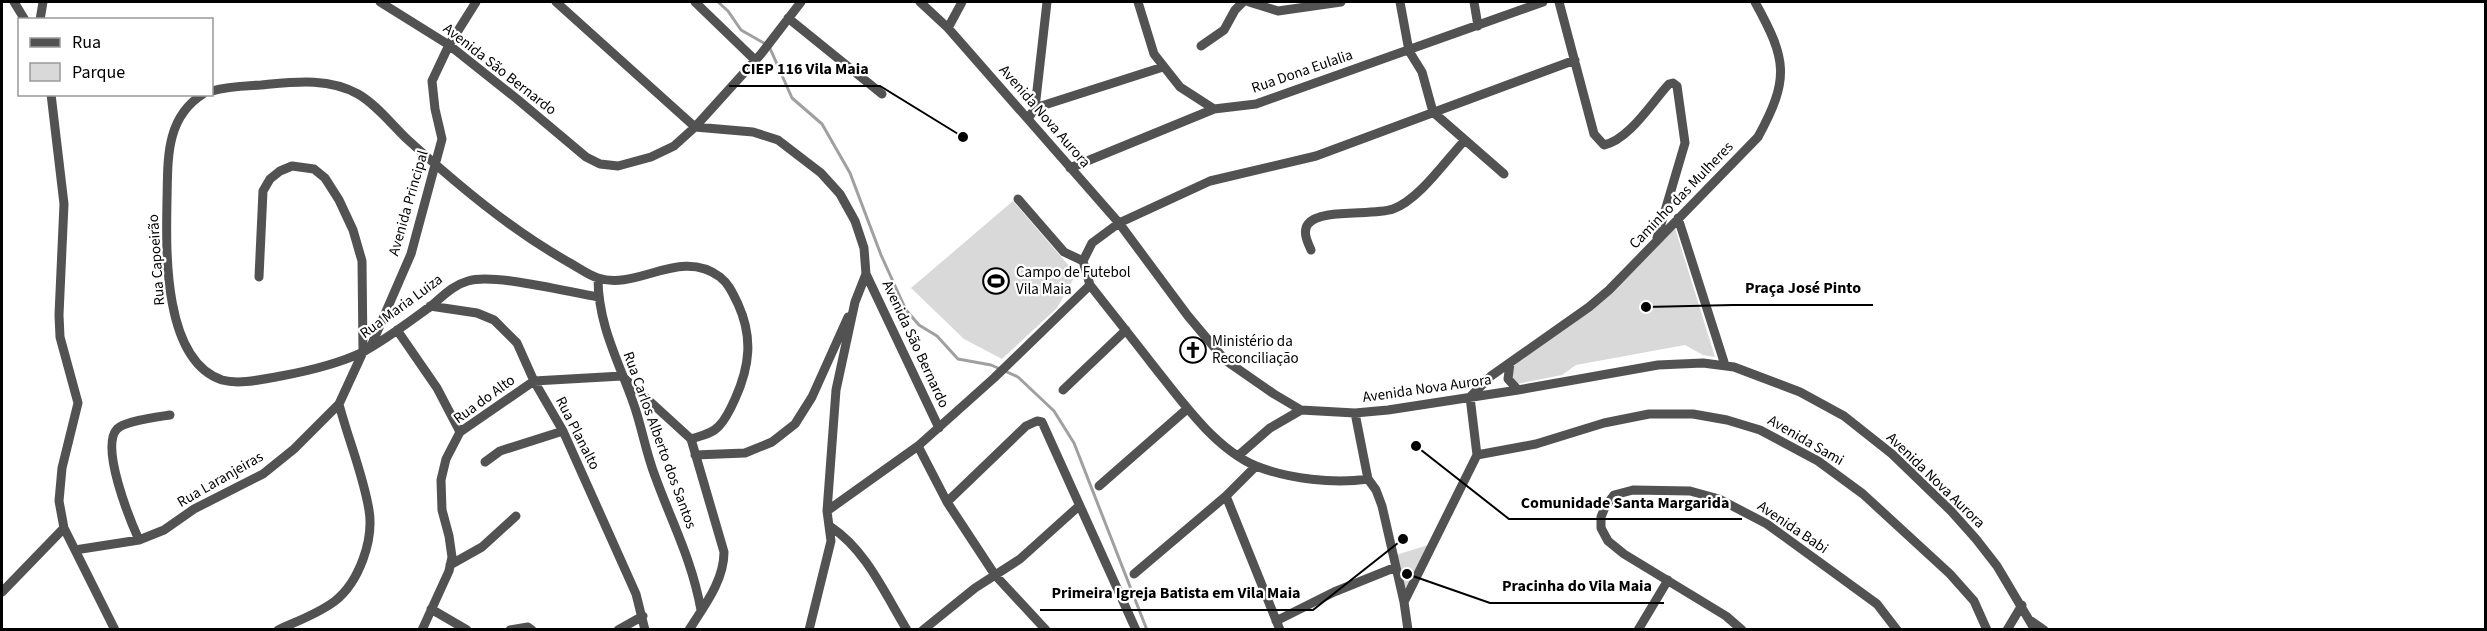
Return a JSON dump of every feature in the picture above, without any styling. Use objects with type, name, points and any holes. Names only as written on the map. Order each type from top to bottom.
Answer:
[{"type":"street","points":[[14,2],[24,18]]},
{"type":"street","points":[[40,18],[43,2]]},
{"type":"street","name":"Avenida São Bernardo","points":[[380,2],[449,45],[576,150],[600,164],[618,166],[651,158],[674,146],[695,127],[758,57],[801,2]]},
{"type":"street","name":"Avenida Principal","points":[[367,349],[411,254],[442,139],[435,109],[432,81],[449,45],[476,2]]},
{"type":"street","points":[[556,2],[695,127]]},
{"type":"street","points":[[695,2],[758,57]]},
{"type":"street","name":"Avenida Nova Aurora","points":[[920,2],[948,28],[1119,223],[1225,360],[1301,410],[1355,413],[1518,390],[1658,365],[1725,365],[1800,392],[1844,416],[1892,454],[1952,511],[1976,539],[1997,566],[2033,625]]},
{"type":"street","points":[[948,28],[962,2]]},
{"type":"street","points":[[1028,119],[1035,108],[1047,2]]},
{"type":"street","points":[[1138,2],[1154,54],[1163,67],[1180,87],[1214,110]]},
{"type":"street","points":[[1201,46],[1224,30],[1235,10],[1243,2]]},
{"type":"street","points":[[1249,2],[1278,11],[1341,2]]},
{"type":"street","points":[[1400,2],[1409,51],[1422,72],[1433,112],[1504,174]]},
{"type":"street","points":[[1474,2],[1478,26]]},
{"type":"street","name":"Rua Dona Eulalia","points":[[1070,168],[1214,110],[1256,104],[1543,2]]},
{"type":"street","points":[[1558,2],[1594,134],[1604,145],[1617,141],[1669,84],[1675,84],[1684,123],[1685,143],[1656,240]]},
{"type":"street","name":"Caminho das Mulheres","points":[[1470,397],[1479,386],[1509,363],[1589,307],[1629,270],[1758,137],[1772,112],[1779,89],[1781,69],[1779,49],[1755,2]]},
{"type":"street","points":[[788,18],[882,94]]},
{"type":"street","points":[[1368,479],[1329,482],[1256,466],[1214,436],[1187,409],[1090,285],[1083,261],[1092,243],[1119,223],[1210,181],[1316,156],[1575,60]]},
{"type":"street","points":[[1035,108],[1163,67]]},
{"type":"street","points":[[213,91],[236,86],[295,81],[328,83],[358,94],[478,200],[542,248],[598,278],[621,279],[688,266],[707,269],[723,279],[742,313],[749,337],[749,357],[744,381],[731,410],[719,427],[690,439]]},
{"type":"street","points":[[51,96],[64,204],[60,337],[78,403],[59,485],[59,501],[64,528],[115,630]]},
{"type":"street","name":"Rua Capoeirão","points":[[200,96],[192,101],[180,115],[169,149],[166,230],[171,293],[175,316],[185,345],[208,373],[224,380],[245,381],[303,371],[367,349]]},
{"type":"street","name":"Avenida São Bernardo","points":[[695,127],[753,132],[778,140],[807,161],[840,194],[855,221],[864,248],[866,274],[939,428]]},
{"type":"street","points":[[1311,250],[1305,231],[1311,221],[1333,215],[1380,212],[1404,204],[1465,140]]},
{"type":"street","points":[[259,277],[263,191],[270,179],[292,166],[314,169],[325,178],[339,200],[353,230],[362,261],[367,349]]},
{"type":"street","points":[[1018,199],[1064,252],[1083,261]]},
{"type":"street","points":[[1678,218],[1725,365]]},
{"type":"street","points":[[695,455],[745,453],[772,442],[795,424],[812,397],[866,274]]},
{"type":"street","name":"Rua Carlos Alberto dos Santos","points":[[598,278],[598,297],[610,347],[634,406],[656,479],[690,563],[701,610]]},
{"type":"street","name":"Rua Maria Luiza","points":[[367,349],[397,330],[456,285],[470,280],[483,279],[598,297]]},
{"type":"street","points":[[827,511],[918,446],[939,428],[1090,285]]},
{"type":"street","points":[[809,630],[829,554],[831,527],[827,511],[836,390],[855,302]]},
{"type":"street","name":"Rua Planalto","points":[[430,306],[477,313],[494,320],[517,343],[534,381],[563,431],[636,594],[645,630]]},
{"type":"street","points":[[397,330],[437,388],[460,432]]},
{"type":"street","points":[[1063,390],[1126,330]]},
{"type":"street","name":"Rua Laranjeiras","points":[[75,550],[139,540],[164,530],[194,509],[263,474],[294,449],[339,404],[367,349]]},
{"type":"street","points":[[1509,363],[1508,379],[1518,390]]},
{"type":"street","points":[[622,376],[690,439],[724,552],[724,566],[719,578],[689,630]]},
{"type":"street","name":"Rua do Alto","points":[[422,630],[450,565],[449,536],[442,510],[441,480],[446,459],[460,432],[534,381],[622,376]]},
{"type":"street","points":[[1404,602],[1477,455],[1470,397]]},
{"type":"street","points":[[278,630],[322,610],[337,600],[356,576],[363,556],[368,533],[369,512],[339,404]]},
{"type":"street","points":[[1099,486],[1187,409]]},
{"type":"street","points":[[1239,455],[1270,428],[1301,410]]},
{"type":"street","points":[[1355,413],[1368,479],[1380,498],[1404,602],[1408,630]]},
{"type":"street","name":"Avenida Sami","points":[[1477,455],[1536,444],[1604,423],[1649,414],[1693,414],[1727,420],[1760,430],[1818,461],[1863,494],[1950,574],[1974,602],[1987,630]]},
{"type":"street","points":[[139,540],[117,482],[113,436],[117,429],[124,425],[170,415]]},
{"type":"street","points":[[947,502],[1026,426],[1036,421],[1042,422],[1136,630]]},
{"type":"street","points":[[485,462],[510,447],[563,431]]},
{"type":"street","points":[[918,446],[947,502],[995,575],[1046,630]]},
{"type":"street","points":[[1134,574],[1226,496],[1256,466]]},
{"type":"street","name":"Avenida Babi","points":[[1742,630],[1726,616],[1624,554],[1608,541],[1601,528],[1601,517],[1614,495],[1632,490],[1690,491],[1719,499],[1767,524],[1877,604],[1898,630]]},
{"type":"street","points":[[1226,496],[1278,625],[1334,592],[1396,567]]},
{"type":"street","points":[[923,630],[975,588],[1020,559],[1079,506]]},
{"type":"street","points":[[450,565],[490,541],[516,516]]},
{"type":"street","points":[[831,527],[843,535],[862,556],[907,630]]},
{"type":"street","points":[[2,592],[64,528]]},
{"type":"street","points":[[1638,630],[1668,580]]},
{"type":"street","points":[[2007,630],[2022,605]]},
{"type":"street","points":[[431,609],[467,630]]},
{"type":"street","points":[[618,630],[643,616]]},
{"type":"street","points":[[2033,625],[2044,630]]},
{"type":"street","points":[[510,630],[528,627],[532,630]]},
{"type":"green space","name":"Campo de Futebol Vila Maia","points":[[1013,201],[1076,274],[1057,308],[1002,359],[964,339],[911,288]]},
{"type":"green space","points":[[1675,228],[1715,357],[1703,355],[1685,345],[1576,365],[1562,375],[1517,384],[1511,379],[1513,363],[1597,304]]},
{"type":"green space","points":[[1428,545],[1405,593],[1396,555]]},
{"type":"waterway","points":[[718,2],[728,11],[741,30],[769,46],[792,98],[822,124],[850,173],[881,255],[906,310],[919,325],[937,336],[958,359],[991,365],[1018,377],[1054,411],[1074,443],[1147,630]]},
{"type":"place","name":"CIEP 116 Vila Maia","points":[[963,137]]},
{"type":"place","name":"Campo de Futebol Vila Maia","points":[[996,281]]},
{"type":"place","name":"Praça José Pinto","points":[[1646,307]]},
{"type":"place","name":"Ministério da Reconciliação","points":[[1193,350]]},
{"type":"place","name":"Comunidade Santa Margarida","points":[[1416,446]]},
{"type":"place","name":"Primeira Igreja Batista em Vila Maia","points":[[1403,539]]},
{"type":"place","name":"Pracinha do Vila Maia","points":[[1407,574]]}]
